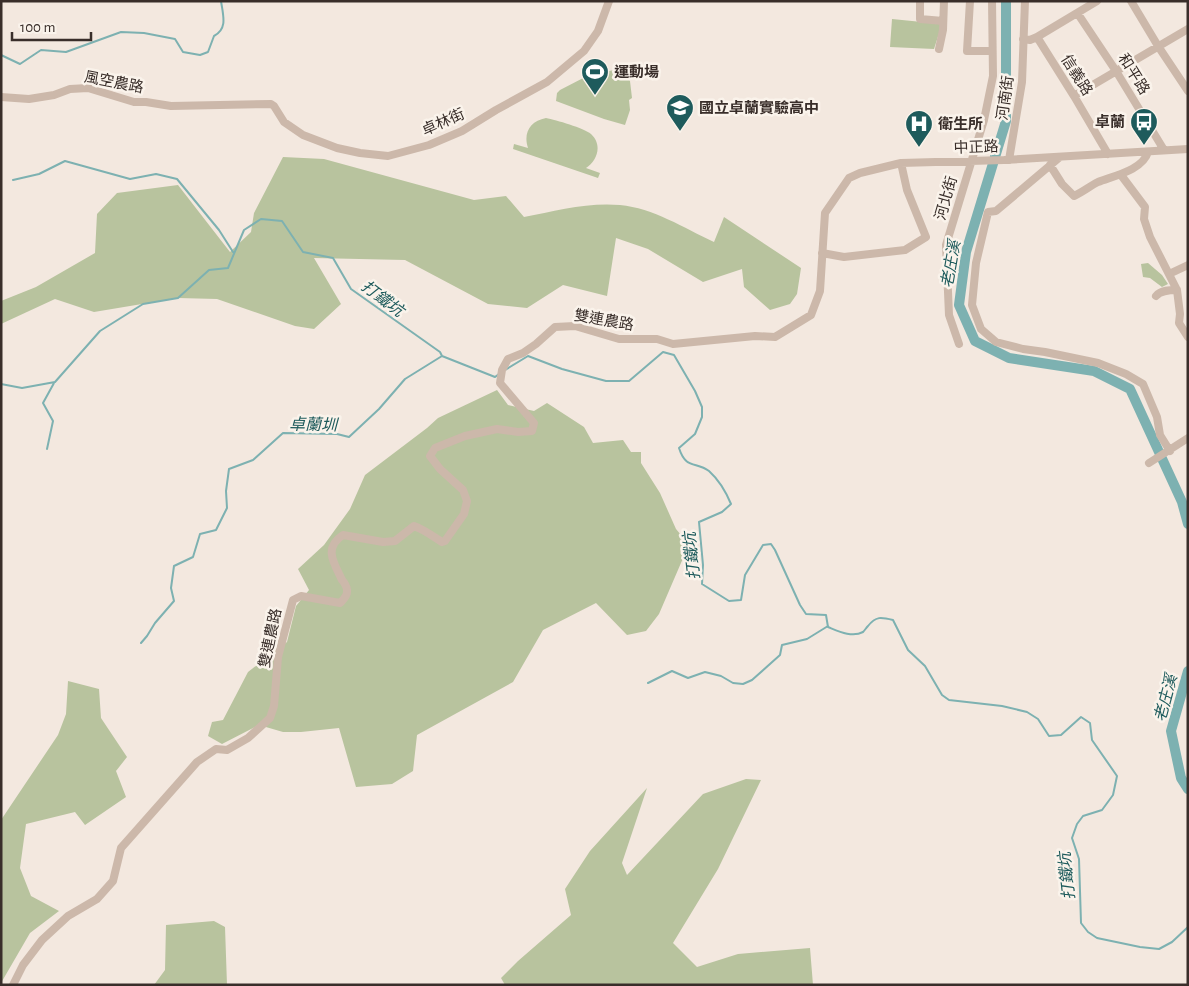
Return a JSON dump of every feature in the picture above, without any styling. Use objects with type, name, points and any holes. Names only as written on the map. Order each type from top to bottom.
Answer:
[{"type":"street","name":"卓林街","points":[[253,103],[271,104],[284,122],[303,135],[337,148],[388,156],[429,145],[462,131],[547,82],[584,51],[598,31],[609,1]]},
{"type":"street","points":[[920,1],[920,19],[943,21]]},
{"type":"street","points":[[939,49],[943,30],[944,1]]},
{"type":"street","points":[[970,1],[967,51],[992,51]]},
{"type":"street","name":"河北街","points":[[959,344],[949,314],[946,245],[984,120],[993,76],[992,1]]},
{"type":"street","name":"河南街","points":[[1007,160],[1022,82],[1025,1]]},
{"type":"street","points":[[1023,39],[1030,40],[1037,37],[1098,1]]},
{"type":"street","points":[[1131,1],[1188,91]]},
{"type":"street","name":"和平路","points":[[1078,14],[1116,71],[1164,150]]},
{"type":"street","points":[[1074,96],[1188,29]]},
{"type":"street","name":"信義路","points":[[1037,37],[1108,154]]},
{"type":"street","name":"風空農路","points":[[1,97],[29,99],[54,95],[70,89],[88,88],[134,102],[171,106],[253,103]]},
{"type":"street","name":"中正路","points":[[822,253],[825,213],[849,178],[860,173],[901,163],[1007,160],[1188,149]]},
{"type":"street","points":[[1050,165],[1062,184],[1074,196],[1097,182],[1121,175],[1143,161],[1148,152]]},
{"type":"street","points":[[1060,157],[996,211],[988,212],[976,264],[972,305],[981,329],[996,342],[1098,363],[1126,374],[1143,384],[1157,417],[1160,435],[1170,451]]},
{"type":"street","points":[[822,253],[844,256],[905,250],[926,237],[907,190],[901,163]]},
{"type":"street","points":[[1121,175],[1144,207],[1144,219],[1150,237],[1178,290],[1179,322],[1188,338]]},
{"type":"street","name":"雙連農路","points":[[13,985],[23,966],[42,940],[68,916],[97,899],[113,881],[121,848],[197,762],[216,749],[227,750],[248,738],[270,718],[274,706],[278,657],[293,600],[301,596],[340,603],[346,597],[347,590],[332,560],[332,547],[336,540],[343,535],[383,542],[395,541],[414,526],[425,530],[432,537],[442,542],[464,514],[467,501],[463,490],[440,469],[430,456],[434,448],[465,436],[497,429],[518,432],[532,431],[534,423],[500,383],[502,370],[508,359],[523,353],[555,327],[575,326],[619,340],[657,339],[673,344],[754,336],[775,337],[811,315],[820,291],[822,253]]},
{"type":"street","points":[[1169,274],[1188,265]]},
{"type":"street","points":[[1156,296],[1158,293],[1169,290],[1178,290]]},
{"type":"street","points":[[1149,464],[1188,438]]},
{"type":"green space","points":[[892,19],[942,24],[934,49],[890,47]]},
{"type":"green space","name":"運動場","points":[[614,70],[620,72],[630,81],[632,98],[629,100],[630,110],[625,125],[556,101],[557,93],[560,90],[589,75]]},
{"type":"green space","points":[[546,118],[576,127],[595,138],[598,148],[596,157],[586,168],[600,173],[598,178],[513,149],[514,144],[528,148],[526,137],[529,128],[536,122]]},
{"type":"green space","points":[[283,157],[324,159],[474,200],[506,196],[524,217],[584,206],[620,205],[656,214],[714,242],[724,217],[801,268],[797,294],[790,304],[770,310],[744,287],[742,269],[703,282],[648,249],[616,238],[607,296],[563,285],[527,308],[488,304],[405,260],[314,258],[341,304],[314,329],[295,326],[217,299],[178,298],[94,312],[55,299],[1,324],[1,301],[36,287],[95,253],[97,214],[117,193],[178,185],[230,252],[251,232],[254,213]]},
{"type":"green space","points":[[1148,263],[1162,275],[1168,284],[1162,287],[1150,278],[1143,277],[1141,264]]},
{"type":"green space","points":[[497,390],[508,405],[534,411],[547,403],[584,427],[593,443],[623,440],[631,452],[641,452],[641,463],[660,493],[676,529],[686,541],[687,549],[659,614],[646,631],[627,635],[596,603],[543,630],[513,682],[417,735],[413,771],[392,784],[356,787],[339,728],[283,732],[259,725],[222,744],[208,736],[212,722],[223,720],[248,672],[287,642],[296,606],[309,590],[298,569],[324,545],[350,509],[365,475],[438,418]]},
{"type":"green space","points":[[68,681],[99,689],[101,718],[127,757],[116,771],[126,797],[85,825],[75,812],[26,824],[20,868],[31,896],[59,911],[30,933],[1,983],[1,820],[58,735],[66,714]]},
{"type":"green space","points":[[746,779],[761,780],[718,869],[673,943],[697,967],[738,954],[810,948],[813,985],[505,985],[501,978],[571,915],[565,889],[590,851],[647,788],[622,863],[627,875],[703,794]]},
{"type":"green space","points":[[214,921],[225,927],[227,985],[154,985],[165,970],[166,925]]},
{"type":"waterway","points":[[1,55],[20,64],[41,50],[66,52],[121,32],[144,33],[175,39],[183,52],[200,55],[208,52],[214,36],[223,26],[221,1]]},
{"type":"waterway","name":"老庄溪","points":[[1006,1],[1006,121],[966,252],[959,305],[975,341],[1009,358],[1094,371],[1130,389],[1182,502],[1188,524]]},
{"type":"waterway","points":[[13,180],[39,174],[65,161],[130,179],[156,174],[177,179],[219,230],[233,252]]},
{"type":"waterway","name":"打鐵坑","points":[[1,384],[22,388],[55,382],[100,331],[143,304],[178,298],[209,270],[228,268],[244,230],[261,219],[282,221],[303,252],[333,258],[351,289],[440,352],[442,356],[495,377],[499,374]]},
{"type":"waterway","name":"打鐵坑","points":[[505,370],[528,356],[562,369],[606,381],[629,381],[663,352],[674,355],[702,407],[702,417],[695,434],[679,448],[688,462],[704,468],[713,475],[722,486],[731,504],[722,512],[699,522],[703,565],[702,584],[729,601],[741,600],[745,575],[763,545],[771,544],[806,614],[826,615],[828,627],[850,634],[863,632],[876,619],[893,620],[908,650],[925,666],[942,695],[949,700],[1002,706],[1027,712],[1038,719],[1049,736],[1061,735],[1081,717],[1090,723],[1092,740],[1117,776],[1113,795],[1102,810],[1083,816],[1077,824],[1072,838],[1079,859],[1081,923],[1088,932],[1097,938],[1159,949],[1172,942],[1188,927]]},
{"type":"waterway","name":"卓蘭圳","points":[[141,643],[174,601],[171,588],[174,566],[193,557],[200,534],[216,530],[227,508],[226,491],[229,469],[253,460],[283,433],[337,434],[349,437],[379,409],[405,379],[442,356]]},
{"type":"waterway","points":[[47,449],[53,421],[43,403],[54,383]]},
{"type":"waterway","points":[[648,683],[672,671],[688,678],[705,672],[721,676],[733,683],[743,684],[752,680],[780,655],[782,645],[807,639],[828,626]]},
{"type":"waterway","name":"老庄溪","points":[[1188,671],[1171,731],[1181,778],[1188,789]]},
{"type":"place","name":"運動場","points":[[595,96]]},
{"type":"place","name":"國立卓蘭實驗高中","points":[[680,132]]},
{"type":"place","name":"卓蘭","points":[[1144,146]]},
{"type":"place","name":"衛生所","points":[[919,148]]}]
